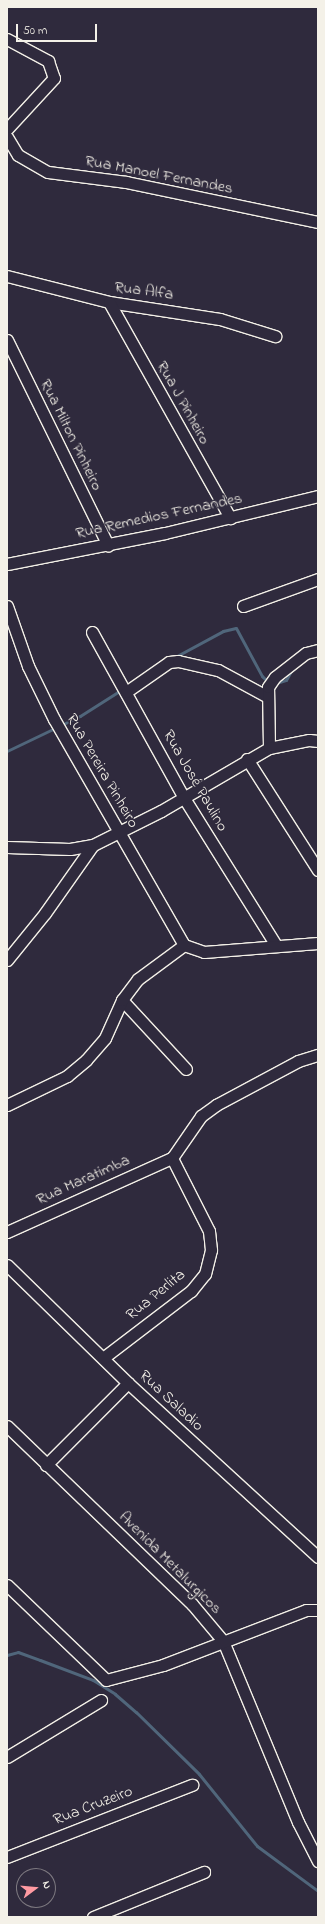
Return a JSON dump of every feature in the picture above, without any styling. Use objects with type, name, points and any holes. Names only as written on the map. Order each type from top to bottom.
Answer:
[{"type":"street","points":[[7,40],[48,61],[54,78],[7,129]]},
{"type":"street","name":"Rua Manoel Fernandes","points":[[7,137],[18,155],[48,172],[126,182],[318,222]]},
{"type":"street","name":"Rua Alfa","points":[[7,276],[109,302],[195,314],[276,336]]},
{"type":"street","name":"Rua J Pinheiro","points":[[109,302],[230,518]]},
{"type":"street","name":"Rua Milton Pinheiro","points":[[7,340],[108,545]]},
{"type":"street","name":"Rua Remedios Fernandes","points":[[7,564],[108,545],[230,518],[318,496]]},
{"type":"street","points":[[243,606],[318,579]]},
{"type":"street","name":"Rua Pereira Pinheiro","points":[[7,606],[28,666],[54,719],[184,945]]},
{"type":"street","name":"Rua José Paulino","points":[[92,632],[184,798],[276,945]]},
{"type":"street","points":[[269,748],[266,696],[268,687],[275,677],[306,652],[318,650]]},
{"type":"street","points":[[123,687],[169,662],[178,661],[218,670],[266,696]]},
{"type":"street","points":[[7,847],[70,849],[93,845],[120,833],[184,798],[247,759],[269,748],[310,740],[318,741]]},
{"type":"street","points":[[247,759],[318,870]]},
{"type":"street","points":[[7,960],[45,913],[93,845]]},
{"type":"street","points":[[7,1105],[67,1076],[86,1060],[105,1038],[122,1000],[138,979],[184,945],[204,952],[276,945],[318,943]]},
{"type":"street","points":[[122,1000],[186,1069]]},
{"type":"street","points":[[172,1158],[201,1116],[216,1105],[298,1061],[318,1055]]},
{"type":"street","name":"Rua Maratimba","points":[[7,1232],[172,1158]]},
{"type":"street","name":"Rua Perlita","points":[[103,1358],[191,1291],[205,1274],[211,1250],[209,1231],[172,1158]]},
{"type":"street","name":"Rua Saladio","points":[[7,1265],[128,1383],[318,1557]]},
{"type":"street","points":[[46,1465],[128,1383]]},
{"type":"street","name":"Avenida Metalurgicos","points":[[7,1426],[192,1604],[223,1641],[298,1822],[318,1861]]},
{"type":"street","points":[[7,1585],[106,1680],[163,1665],[306,1610],[318,1610]]},
{"type":"street","points":[[7,1757],[101,1700]]},
{"type":"street","name":"Rua Cruzeiro","points":[[7,1857],[192,1785]]},
{"type":"street","points":[[93,1917],[204,1872]]},
{"type":"waterway","points":[[175,657],[223,631],[236,628],[262,676],[269,683]]},
{"type":"waterway","points":[[276,683],[286,680],[292,669]]},
{"type":"waterway","points":[[7,751],[80,716],[121,690]]},
{"type":"waterway","points":[[7,1655],[18,1652],[93,1680],[115,1694],[136,1712],[199,1774],[257,1846],[318,1891]]}]
